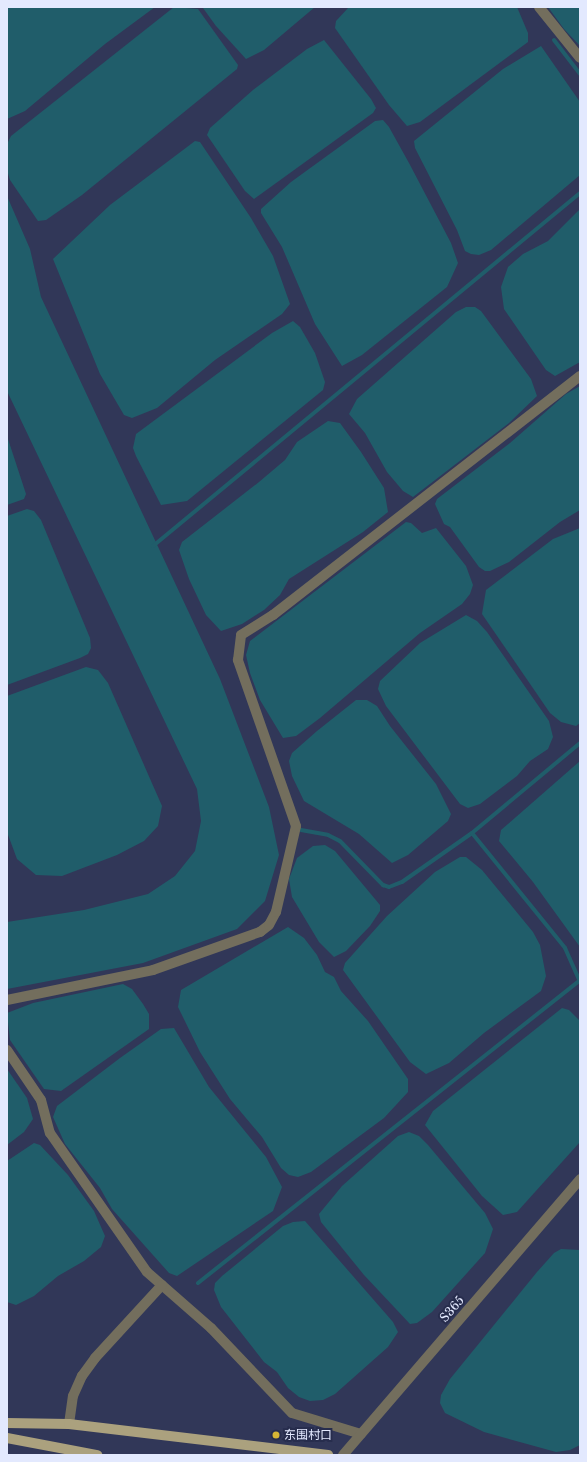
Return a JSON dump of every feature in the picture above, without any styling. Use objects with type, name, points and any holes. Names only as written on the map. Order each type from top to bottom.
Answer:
[{"type":"main road","points":[[7,1424],[69,1424],[328,1455]]},
{"type":"main road","points":[[7,1438],[97,1455]]},
{"type":"street","points":[[540,7],[580,58]]},
{"type":"street","points":[[7,1000],[153,970],[260,932],[269,925],[276,912],[296,826],[238,660],[241,635],[273,615],[580,376]]},
{"type":"street","points":[[7,1050],[41,1100],[50,1133],[147,1272],[211,1328],[292,1413],[361,1434]]},
{"type":"street","name":"S365","points":[[343,1455],[580,1179]]},
{"type":"street","points":[[69,1424],[73,1396],[82,1376],[95,1358],[162,1285]]},
{"type":"shaded area","points":[[7,7],[155,7],[105,44],[25,111],[7,119]]},
{"type":"shaded area","points":[[174,7],[198,9],[238,65],[237,69],[82,195],[46,220],[38,221],[10,180],[7,170],[7,144],[11,136]]},
{"type":"shaded area","points":[[315,7],[264,50],[246,59],[216,26],[203,8]]},
{"type":"shaded area","points":[[349,7],[517,7],[528,33],[528,42],[420,122],[407,126],[389,105],[335,28],[336,21]]},
{"type":"shaded area","points":[[548,7],[580,7],[580,46],[564,29]]},
{"type":"shaded area","points":[[324,40],[371,99],[376,108],[373,113],[254,199],[245,191],[207,135],[210,128],[253,90],[307,49]]},
{"type":"shaded area","points":[[541,46],[580,102],[580,175],[491,250],[479,255],[471,254],[465,251],[457,230],[415,148],[414,141],[503,69]]},
{"type":"shaded area","points":[[383,120],[389,127],[409,163],[451,243],[458,263],[447,287],[362,355],[342,366],[315,324],[282,247],[261,213],[261,209],[291,182],[375,121]]},
{"type":"shaded area","points":[[195,141],[200,142],[251,218],[273,256],[290,304],[282,314],[215,360],[157,408],[132,418],[124,415],[100,374],[53,259],[110,205]]},
{"type":"shaded area","points":[[7,196],[30,249],[41,297],[220,679],[269,807],[279,855],[265,901],[237,929],[143,963],[7,989],[7,922],[84,910],[148,894],[175,876],[195,851],[201,821],[197,789],[7,391]]},
{"type":"shaded area","points":[[580,209],[580,362],[555,376],[546,370],[504,309],[501,287],[508,267],[523,254],[548,241]]},
{"type":"shaded area","points":[[466,307],[475,307],[481,311],[531,379],[537,396],[509,423],[413,497],[403,491],[387,472],[365,433],[349,414],[357,399],[456,312]]},
{"type":"shaded area","points":[[293,321],[300,327],[315,353],[325,382],[323,390],[187,501],[161,505],[133,448],[136,434],[272,333]]},
{"type":"shaded area","points":[[580,386],[580,510],[560,522],[509,562],[490,571],[485,571],[479,567],[450,527],[444,524],[435,504],[437,499],[510,443],[566,394]]},
{"type":"shaded area","points":[[328,421],[340,423],[361,452],[384,488],[388,512],[363,532],[289,579],[280,595],[264,610],[242,624],[221,631],[206,615],[189,579],[179,550],[182,542],[285,460],[297,442]]},
{"type":"shaded area","points":[[7,436],[26,494],[24,499],[7,505]]},
{"type":"shaded area","points":[[27,509],[34,511],[41,520],[90,638],[91,648],[88,654],[80,658],[7,685],[7,516]]},
{"type":"shaded area","points":[[406,522],[411,523],[422,533],[436,528],[466,566],[473,585],[470,594],[462,604],[420,633],[320,718],[296,736],[283,738],[260,700],[250,673],[246,655],[250,641]]},
{"type":"shaded area","points":[[580,528],[580,723],[576,726],[561,722],[550,713],[482,614],[486,590],[553,539]]},
{"type":"shaded area","points":[[466,615],[477,621],[487,632],[549,721],[553,737],[548,749],[530,761],[517,776],[480,804],[468,808],[460,804],[386,706],[378,689],[380,681],[420,643]]},
{"type":"shaded area","points":[[86,667],[98,670],[108,683],[162,806],[158,826],[144,841],[117,855],[62,876],[36,875],[17,859],[7,832],[7,696]]},
{"type":"shaded area","points":[[356,700],[367,700],[377,706],[390,726],[436,784],[451,814],[448,821],[408,855],[392,863],[359,834],[304,801],[292,776],[289,761],[292,753]]},
{"type":"shaded area","points":[[580,761],[580,947],[533,882],[499,841],[501,830]]},
{"type":"shaded area","points":[[325,845],[335,851],[380,905],[380,911],[370,926],[346,951],[334,957],[319,942],[292,897],[289,879],[297,858],[313,846]]},
{"type":"shaded area","points":[[460,857],[466,857],[482,870],[533,932],[540,945],[546,976],[541,991],[484,1033],[449,1063],[426,1074],[410,1062],[343,970],[345,963],[387,916],[435,872]]},
{"type":"shaded area","points":[[288,927],[304,938],[317,955],[325,972],[334,977],[341,991],[368,1021],[408,1079],[408,1092],[384,1118],[311,1172],[298,1177],[289,1175],[281,1168],[262,1137],[230,1099],[200,1052],[178,1007],[181,990]]},
{"type":"shaded area","points":[[123,984],[132,989],[149,1014],[149,1029],[61,1091],[44,1089],[10,1040],[7,1013],[33,1003]]},
{"type":"shaded area","points":[[562,1008],[569,1010],[580,1021],[580,1142],[517,1212],[503,1215],[482,1196],[425,1125],[433,1111]]},
{"type":"shaded area","points":[[174,1028],[209,1087],[266,1157],[282,1187],[273,1211],[177,1276],[169,1273],[112,1209],[100,1188],[65,1144],[53,1117],[57,1106],[120,1058],[161,1029]]},
{"type":"shaded area","points":[[7,1069],[27,1098],[33,1119],[24,1132],[7,1145]]},
{"type":"shaded area","points":[[409,1132],[419,1136],[428,1145],[485,1213],[493,1229],[485,1253],[432,1312],[417,1323],[410,1324],[364,1275],[321,1222],[319,1214],[342,1186],[398,1136]]},
{"type":"shaded area","points":[[34,1143],[40,1145],[68,1175],[94,1211],[105,1236],[101,1247],[84,1261],[58,1276],[34,1296],[16,1305],[7,1302],[7,1161]]},
{"type":"shaded area","points":[[305,1221],[393,1322],[398,1332],[388,1347],[335,1394],[323,1400],[310,1401],[299,1397],[288,1388],[277,1372],[264,1362],[221,1307],[214,1290],[215,1283],[222,1276],[283,1226],[293,1222]]},
{"type":"shaded area","points":[[561,1249],[580,1250],[580,1445],[570,1450],[556,1452],[484,1432],[445,1413],[440,1403],[441,1395],[450,1379],[537,1272],[554,1253]]},
{"type":"waterway","points":[[554,40],[580,74]]},
{"type":"waterway","points":[[153,546],[580,193]]},
{"type":"waterway","points":[[472,833],[580,743]]},
{"type":"waterway","points":[[301,830],[328,835],[340,841],[383,885],[389,887],[402,882],[472,833],[565,948],[580,981]]},
{"type":"waterway","points":[[198,1283],[580,980]]},
{"type":"place","name":"东围村口","points":[[276,1435]]}]
